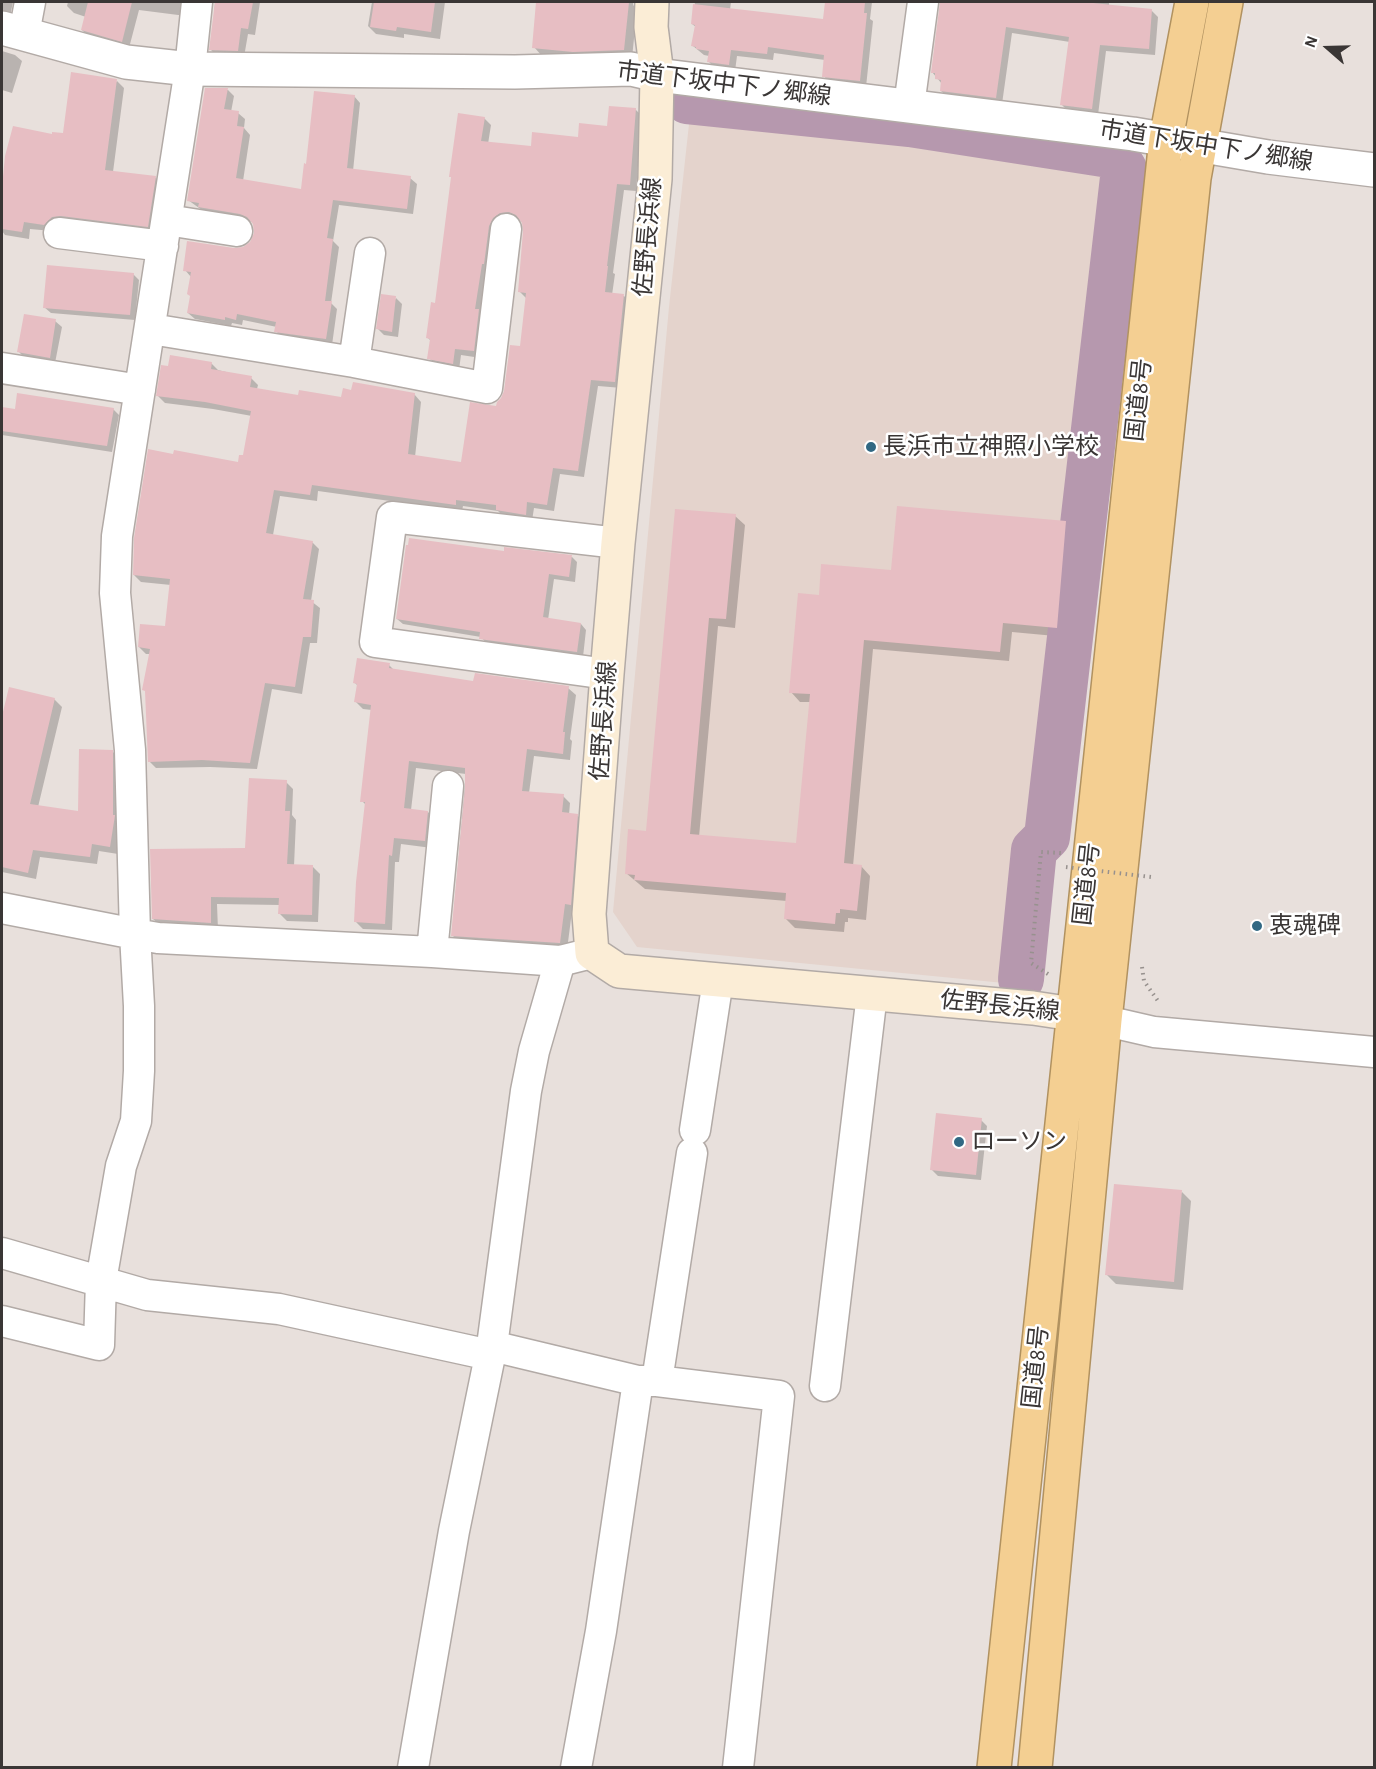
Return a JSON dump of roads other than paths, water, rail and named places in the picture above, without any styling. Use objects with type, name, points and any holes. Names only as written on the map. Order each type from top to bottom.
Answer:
[{"type":"highway","name":"国道8号","points":[[994,1767],[1166,139],[1192,2]]},
{"type":"highway","name":"国道8号","points":[[1035,1767],[1106,1020],[1194,178],[1226,2]]},
{"type":"main road","name":"佐野長浜線","points":[[652,2],[651,27],[657,75],[655,179],[607,674],[589,914],[592,953],[620,971],[1033,1008],[1073,1014]]},
{"type":"street","points":[[13,31],[30,2]]},
{"type":"street","points":[[2,1321],[99,1345],[101,1281],[121,1167],[136,1121],[140,1071],[139,1017],[130,750],[115,593],[117,536],[190,69],[197,2]]},
{"type":"street","points":[[909,106],[923,2]]},
{"type":"street","name":"市道下坂中下ノ郷線","points":[[13,31],[126,62],[190,69],[515,72],[631,69],[657,75],[1166,139],[1268,157],[1374,170]]},
{"type":"street","points":[[151,329],[354,362],[487,388],[506,229]]},
{"type":"street","points":[[59,234],[237,231]]},
{"type":"street","points":[[354,362],[370,253]]},
{"type":"street","points":[[2,368],[140,390]]},
{"type":"street","points":[[607,674],[375,642],[392,517],[618,543]]},
{"type":"street","points":[[432,952],[448,786]]},
{"type":"street","points":[[2,908],[158,938],[560,961],[592,953]]},
{"type":"street","points":[[422,1765],[454,1531],[491,1350],[526,1091],[534,1051],[560,961]]},
{"type":"street","points":[[576,1767],[694,1142],[718,980]]},
{"type":"street","points":[[825,1386],[872,994]]},
{"type":"street","points":[[1073,1014],[1154,1032],[1374,1052]]},
{"type":"street","points":[[2,1253],[147,1295],[279,1309],[648,1381],[779,1396],[738,1767]]},
{"type":"waterway","points":[[687,101],[910,124],[1116,156],[1124,169],[1047,837],[1034,850],[1021,979]]},
{"type":"place","name":"長浜市立神照小学校","points":[[871,447]]},
{"type":"place","name":"衷魂碑","points":[[1257,926]]},
{"type":"place","name":"ローソン","points":[[959,1142]]}]
